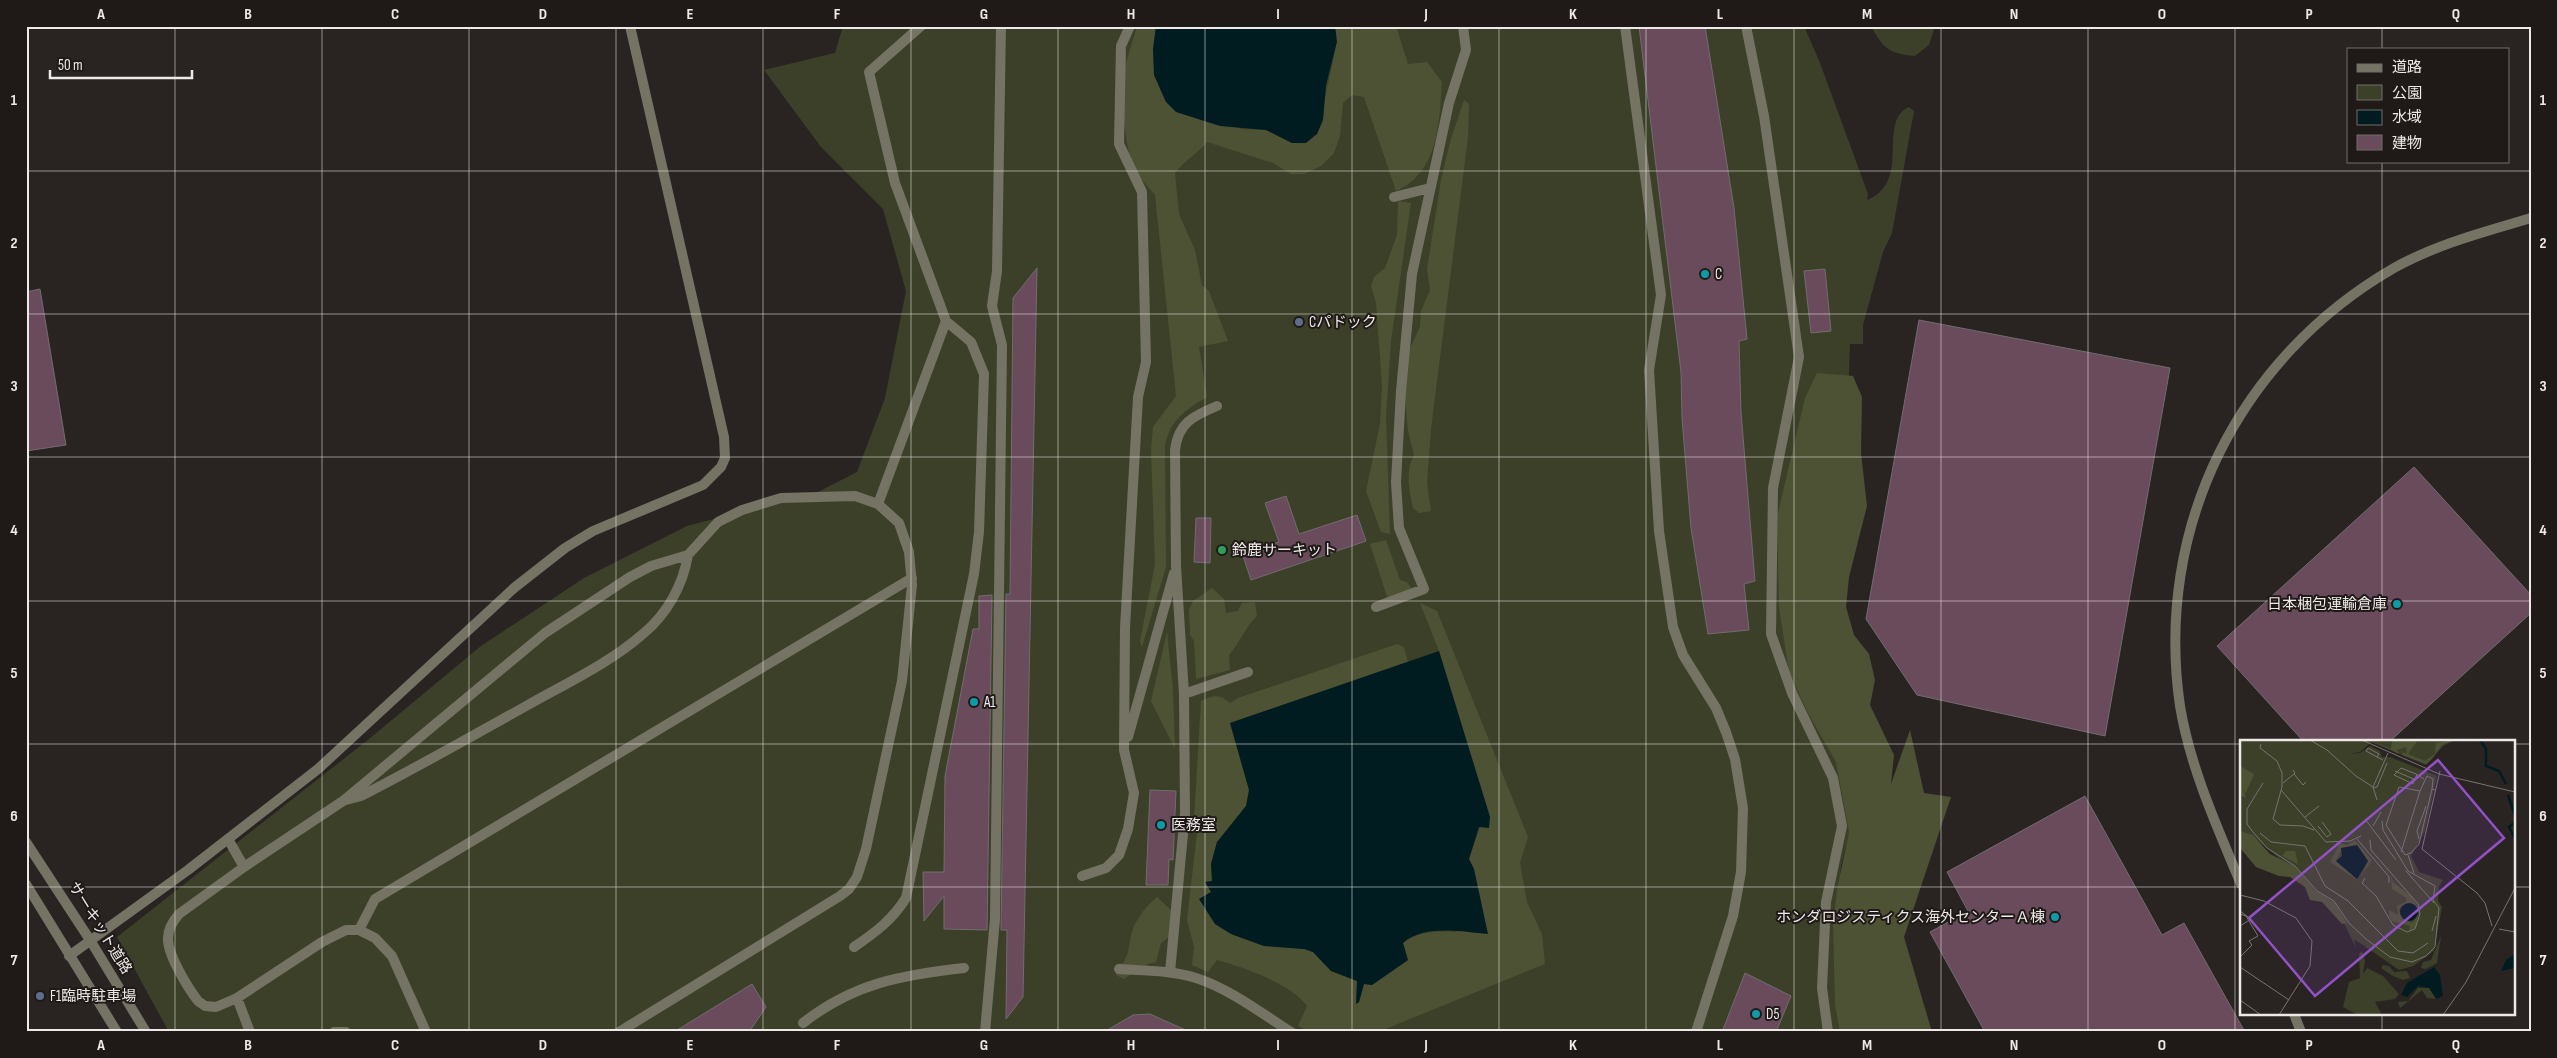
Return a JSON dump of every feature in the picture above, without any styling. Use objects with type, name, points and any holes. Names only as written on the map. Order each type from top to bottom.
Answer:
[{"type":"street","points":[[69,956],[228,839],[318,769],[514,588],[565,548],[593,530],[704,485],[721,467],[725,458],[724,437],[630,26]]},
{"type":"street","points":[[854,947],[882,928],[895,915],[906,898],[974,574],[980,532],[984,374],[972,342],[946,321],[895,183],[869,72],[921,26]]},
{"type":"street","points":[[985,1032],[995,919],[1002,345],[992,306],[997,271],[1001,26]]},
{"type":"street","points":[[1082,876],[1109,866],[1119,855],[1128,830],[1134,793],[1124,750],[1124,628],[1137,406],[1146,362],[1142,192],[1119,144],[1121,46],[1130,26]]},
{"type":"street","points":[[1376,607],[1424,589],[1400,528],[1396,482],[1412,274],[1449,103],[1466,50],[1463,26]]},
{"type":"street","points":[[1625,26],[1661,295],[1649,370],[1659,530],[1673,627],[1683,654],[1711,700],[1726,732],[1735,758],[1744,808],[1741,872],[1733,916],[1696,1032]]},
{"type":"street","points":[[1746,26],[1764,116],[1799,357],[1773,488],[1771,634],[1792,693],[1833,778],[1842,826],[1826,902],[1822,988],[1828,1032]]},
{"type":"street","points":[[1394,196],[1430,188]]},
{"type":"street","points":[[2240,881],[2189,746],[2176,670],[2175,632],[2180,574],[2188,537],[2214,463],[2228,434],[2256,392],[2294,346],[2328,314],[2395,268],[2453,241],[2531,218]]},
{"type":"street","points":[[878,504],[946,321]]},
{"type":"street","points":[[1170,972],[1184,839],[1184,694],[1176,566],[1177,436],[1186,422],[1217,406]]},
{"type":"street","points":[[343,801],[361,796],[474,737],[620,650],[645,633],[670,603],[685,570],[688,556],[718,522],[759,504],[781,498],[855,496],[878,504],[899,523],[909,552],[912,578],[907,646],[902,681],[866,849],[857,877],[849,889],[840,896],[619,1032]]},
{"type":"street","points":[[426,1032],[392,956],[375,938],[359,930],[346,930],[322,942],[238,998],[216,1007],[205,1006],[198,1001],[169,949],[168,938],[174,920],[179,914],[244,867],[343,801],[545,633],[630,577],[651,566],[688,556]]},
{"type":"street","points":[[1124,750],[1176,566]]},
{"type":"street","points":[[359,930],[375,899],[912,578]]},
{"type":"street","points":[[1184,694],[1248,672]]},
{"type":"street","points":[[228,839],[244,867]]},
{"type":"street","name":"サーキット道路","points":[[26,842],[90,940],[146,1032]]},
{"type":"street","points":[[26,884],[117,1032]]},
{"type":"street","points":[[803,1023],[824,1006],[872,984],[908,975],[964,968]]},
{"type":"street","points":[[1119,969],[1170,972],[1206,983],[1241,1001],[1291,1032]]},
{"type":"street","points":[[238,998],[250,1032]]},
{"type":"street","points":[[2295,1016],[2301,1032]]},
{"type":"street","points":[[334,1032],[346,1032]]},
{"type":"green space","name":"鈴鹿サーキット","points":[[843,26],[1804,26],[1820,63],[1868,194],[1867,200],[1881,191],[1888,180],[1892,167],[1895,125],[1900,115],[1909,107],[1914,111],[1892,233],[1883,252],[1863,325],[1863,344],[1850,344],[1847,428],[1796,575],[1855,810],[1841,866],[1836,942],[1849,1032],[169,1032],[117,937],[369,739],[481,646],[584,578],[687,526],[820,491],[857,472],[885,398],[906,291],[883,209],[821,147],[764,70],[835,53]]},
{"type":"green space","points":[[1137,26],[1156,26],[1153,47],[1155,74],[1166,102],[1241,129],[1266,130],[1292,143],[1323,120],[1325,96],[1335,49],[1335,26],[1396,26],[1408,64],[1427,62],[1442,82],[1440,114],[1434,145],[1429,159],[1421,172],[1410,183],[1396,191],[1364,97],[1352,95],[1343,103],[1340,136],[1334,153],[1321,166],[1304,174],[1291,174],[1273,163],[1207,142],[1175,173],[1179,214],[1195,250],[1202,285],[1209,291],[1228,341],[1199,347],[1207,397],[1185,411],[1175,422],[1167,437],[1165,446],[1166,567],[1142,647],[1140,641],[1155,564],[1151,449],[1153,427],[1176,396],[1155,195],[1131,167],[1123,116],[1122,88],[1126,63]]},
{"type":"green space","points":[[1871,26],[1935,26],[1929,45],[1915,56],[1899,54],[1888,49],[1879,40]]},
{"type":"green space","points":[[1464,100],[1469,104],[1468,137],[1431,429],[1427,483],[1431,511],[1419,513],[1413,508],[1409,481],[1409,468],[1414,455],[1408,431],[1405,398],[1408,352],[1420,327],[1421,311],[1430,290],[1427,269],[1441,180],[1450,142]]},
{"type":"green space","points":[[1398,201],[1411,203],[1391,341],[1386,416],[1390,534],[1381,532],[1366,491],[1380,424],[1382,385],[1376,303],[1371,286],[1374,277],[1385,268],[1397,235]]},
{"type":"green space","points":[[1817,373],[1853,376],[1862,397],[1861,453],[1867,506],[1849,577],[1846,607],[1854,635],[1869,654],[1875,680],[1870,705],[1894,755],[1891,784],[1910,730],[1924,793],[1951,797],[1904,937],[1932,1032],[1840,1032],[1835,1005],[1833,925],[1837,890],[1849,832],[1836,762],[1809,715],[1789,672],[1779,607],[1777,517],[1805,398]]},
{"type":"green space","points":[[1386,540],[1400,580],[1407,582],[1413,591],[1388,600],[1370,544]]},
{"type":"green space","points":[[1212,588],[1224,599],[1226,613],[1238,611],[1242,603],[1255,602],[1257,616],[1229,655],[1230,670],[1196,679],[1194,641],[1190,635],[1189,610],[1193,601]]},
{"type":"green space","points":[[1420,603],[1437,611],[1528,837],[1520,863],[1527,902],[1542,934],[1545,964],[1378,1032],[1310,1032],[1298,1026],[1307,1006],[1300,998],[1279,984],[1266,977],[1217,960],[1208,972],[1192,965],[1194,947],[1187,920],[1198,824],[1194,819],[1201,701],[1216,696],[1230,703],[1238,698],[1397,644],[1404,647],[1408,662],[1230,723],[1249,790],[1246,806],[1217,842],[1211,863],[1212,881],[1205,882],[1211,892],[1200,899],[1215,924],[1231,934],[1264,946],[1304,949],[1313,952],[1331,971],[1357,981],[1356,1003],[1359,1002],[1364,984],[1372,985],[1408,960],[1403,943],[1422,934],[1456,932],[1474,869],[1469,859],[1480,827],[1490,817],[1439,651]]},
{"type":"green space","points":[[1167,632],[1173,690],[1175,749],[1151,701]]},
{"type":"green space","points":[[1157,897],[1171,910],[1169,937],[1161,943],[1156,962],[1148,964],[1140,974],[1131,974],[1124,979],[1116,975],[1117,964],[1123,963],[1126,958],[1131,934],[1139,916]]},
{"type":"water","points":[[1156,26],[1335,26],[1337,42],[1326,85],[1323,120],[1317,134],[1306,143],[1292,143],[1266,130],[1220,126],[1176,112],[1166,102],[1154,75],[1153,49]]},
{"type":"water","points":[[1439,651],[1490,817],[1489,828],[1479,827],[1469,859],[1474,869],[1488,934],[1432,931],[1412,937],[1403,943],[1408,960],[1372,985],[1364,984],[1359,1002],[1356,1004],[1357,981],[1331,971],[1313,952],[1304,949],[1264,946],[1231,934],[1215,924],[1199,899],[1211,892],[1205,882],[1212,881],[1211,864],[1217,842],[1246,806],[1249,790],[1230,723]]},
{"type":"building","name":"C","points":[[1639,26],[1705,26],[1734,208],[1747,339],[1739,341],[1741,412],[1755,581],[1744,584],[1749,630],[1708,634],[1691,528],[1682,418],[1681,372]]},
{"type":"building","points":[[1037,268],[1023,997],[1006,1019],[1007,930],[1001,930],[1006,594],[1010,594],[1013,298]]},
{"type":"building","points":[[1825,269],[1831,331],[1811,333],[1804,271]]},
{"type":"building","points":[[40,289],[66,445],[26,451],[26,292]]},
{"type":"building","points":[[1919,320],[2170,368],[2105,736],[1917,695],[1866,619]]},
{"type":"building","name":"日本梱包運輸倉庫","points":[[2414,467],[2531,595],[2531,613],[2391,740],[2302,740],[2217,646]]},
{"type":"building","points":[[1286,496],[1299,534],[1357,515],[1366,541],[1251,580],[1242,553],[1279,542],[1265,503]]},
{"type":"building","points":[[1196,518],[1211,518],[1210,563],[1194,562]]},
{"type":"building","name":"A1","points":[[992,595],[987,930],[944,929],[944,896],[924,921],[923,872],[944,872],[945,776],[973,629],[979,629],[979,596]]},
{"type":"building","name":"医務室","points":[[1150,790],[1176,791],[1173,860],[1169,859],[1168,885],[1146,885]]},
{"type":"building","name":"ホンダロジスティクス海外センターＡ棟","points":[[2085,796],[2162,935],[2184,923],[2245,1032],[1985,1032],[1930,932],[1968,911],[1947,872]]},
{"type":"building","name":"D5","points":[[1745,973],[1791,996],[1776,1032],[1722,1032]]},
{"type":"building","points":[[752,984],[766,1007],[749,1032],[674,1032]]},
{"type":"building","points":[[1150,1014],[1190,1032],[1104,1032],[1133,1015]]},
{"type":"place","name":"C","points":[[1705,274]]},
{"type":"place","name":"Cパドック","points":[[1299,322]]},
{"type":"place","name":"鈴鹿サーキット","points":[[1222,550]]},
{"type":"place","name":"日本梱包運輸倉庫","points":[[2397,604]]},
{"type":"place","name":"A1","points":[[974,702]]},
{"type":"place","name":"医務室","points":[[1161,825]]},
{"type":"place","name":"ホンダロジスティクス海外センターＡ棟","points":[[2055,917]]},
{"type":"place","name":"F1臨時駐車場","points":[[40,996]]},
{"type":"place","name":"D5","points":[[1756,1014]]}]
